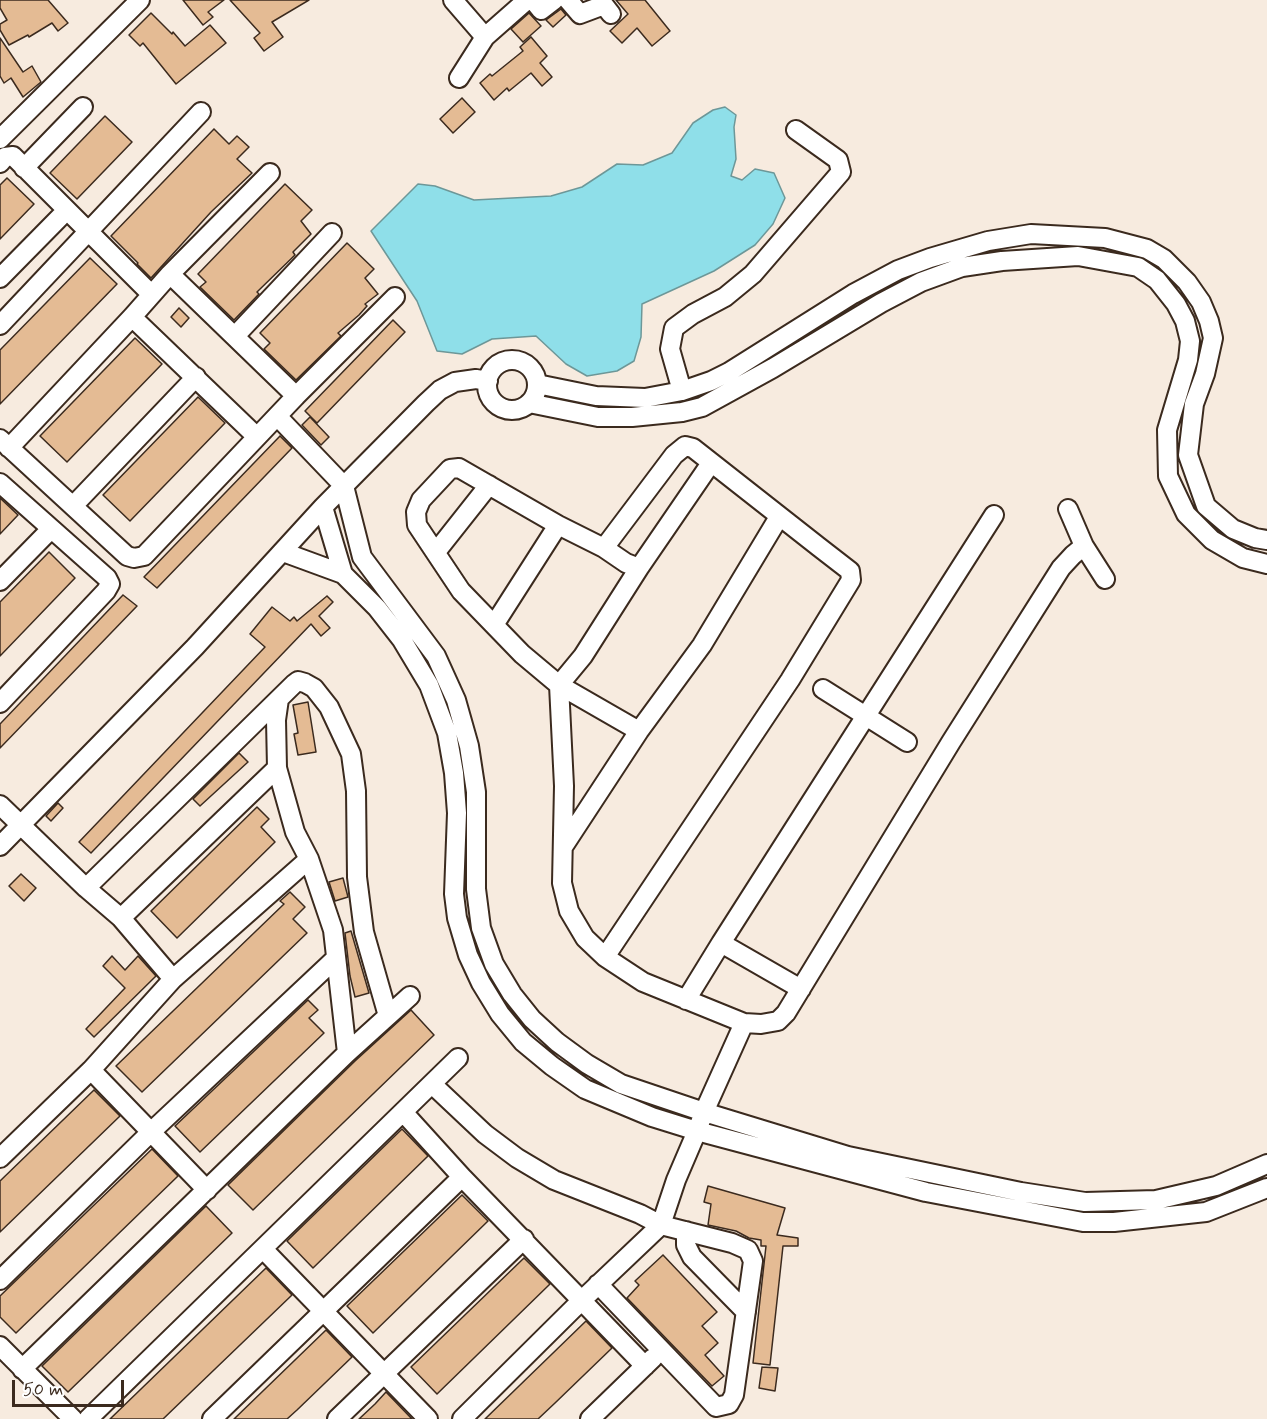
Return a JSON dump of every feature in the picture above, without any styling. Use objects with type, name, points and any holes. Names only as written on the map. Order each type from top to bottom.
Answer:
[{"type":"street","points":[[0,139],[140,0]]},
{"type":"street","points":[[453,0],[485,38]]},
{"type":"street","points":[[459,78],[485,38],[527,0]]},
{"type":"street","points":[[532,0],[541,10],[554,0]]},
{"type":"street","points":[[568,0],[580,14],[604,5],[611,14]]},
{"type":"street","points":[[24,168],[83,107]]},
{"type":"street","points":[[0,325],[201,112]]},
{"type":"street","points":[[682,391],[670,348],[674,328],[693,314],[725,297],[753,274],[841,172],[838,160],[796,130]]},
{"type":"street","points":[[0,163],[9,155],[13,156],[152,294]]},
{"type":"street","points":[[270,173],[170,274],[132,317],[5,444],[127,556],[134,558],[144,556],[395,297]]},
{"type":"street","points":[[0,278],[66,211]]},
{"type":"street","points":[[235,336],[332,233]]},
{"type":"street","points":[[537,384],[596,396],[645,398],[682,391],[711,381],[739,366],[853,294],[898,270],[930,258],[988,241],[1031,234],[1105,238],[1147,249],[1164,259],[1187,282],[1201,302],[1213,338],[1194,404],[1188,455],[1206,506],[1233,529],[1267,540]]},
{"type":"street","points":[[529,403],[598,417],[660,415],[702,407],[773,368],[881,303],[921,282],[962,267],[1002,261],[1078,256],[1138,267],[1157,279],[1176,304],[1185,321],[1190,341],[1188,360],[1167,430],[1168,476],[1186,514],[1212,540],[1243,558],[1267,564]]},
{"type":"street","points":[[170,274],[297,396]]},
{"type":"street","points":[[132,317],[257,437]]},
{"type":"street","points":[[514,360],[521,361],[532,370],[537,384],[534,397],[529,403],[517,409],[498,405],[489,395],[488,381],[494,368],[500,363],[514,360]]},
{"type":"street","points":[[72,506],[195,377]]},
{"type":"street","points":[[0,846],[195,647],[323,507],[440,390],[455,382],[476,379],[488,381]]},
{"type":"street","points":[[277,417],[344,486],[362,556],[436,656],[456,700],[469,746],[476,792],[476,889],[481,928],[494,964],[512,994],[532,1019],[557,1042],[588,1065],[621,1083],[704,1112],[848,1156],[1021,1192],[1085,1202],[1156,1200],[1216,1186],[1267,1164]]},
{"type":"street","points":[[604,548],[674,455],[686,446],[693,448],[850,571],[851,580],[790,680],[605,957]]},
{"type":"street","points":[[711,463],[639,568],[583,656],[560,685],[564,786],[562,883],[569,911],[585,938],[605,957],[644,982],[744,1023],[761,1024],[778,1021],[786,1013],[951,742],[1055,578],[1067,560],[1084,546]]},
{"type":"street","points":[[639,568],[459,468],[455,467],[450,470],[421,500],[416,512],[417,525],[461,591],[522,654],[560,685],[639,731]]},
{"type":"street","points":[[0,483],[110,584],[106,591],[0,703]]},
{"type":"street","points":[[436,552],[489,485]]},
{"type":"street","points":[[323,507],[343,574]]},
{"type":"street","points":[[1068,509],[1084,546],[1105,579]]},
{"type":"street","points":[[686,1000],[994,515]]},
{"type":"street","points":[[563,847],[639,731],[702,645],[779,517]]},
{"type":"street","points":[[494,625],[558,525]]},
{"type":"street","points":[[0,581],[51,529]]},
{"type":"street","points":[[283,552],[343,574],[376,608],[402,640],[429,685],[447,733],[454,773],[457,813],[453,868],[454,894],[457,918],[468,955],[481,983],[500,1014],[523,1042],[585,1089],[652,1117],[697,1131],[926,1192],[1083,1222],[1114,1222],[1206,1212],[1267,1188]]},
{"type":"street","points":[[86,888],[298,681],[305,683],[314,688],[329,707],[351,754],[356,791],[357,877],[364,932],[388,1016]]},
{"type":"street","points":[[823,689],[907,742]]},
{"type":"street","points":[[279,699],[276,720],[277,768],[296,832],[309,860],[333,930],[347,1053]]},
{"type":"street","points":[[121,918],[277,768]]},
{"type":"street","points":[[0,805],[86,888],[121,918],[173,979]]},
{"type":"street","points":[[0,1158],[91,1070],[173,979],[309,860]]},
{"type":"street","points":[[721,943],[801,989]]},
{"type":"street","points":[[0,1280],[152,1131],[336,957]]},
{"type":"street","points":[[22,1369],[347,1053],[410,996]]},
{"type":"street","points":[[462,1419],[598,1284],[662,1225],[676,1180],[744,1023]]},
{"type":"street","points":[[88,1419],[433,1085],[458,1058]]},
{"type":"street","points":[[91,1070],[207,1190]]},
{"type":"street","points":[[433,1085],[485,1134],[517,1158],[554,1180],[662,1225],[732,1242],[748,1250],[753,1261],[734,1395],[729,1404],[716,1407],[598,1284]]},
{"type":"street","points":[[403,1112],[462,1177],[645,1366]]},
{"type":"street","points":[[212,1419],[462,1177]]},
{"type":"street","points":[[686,1231],[686,1245],[692,1257],[746,1312]]},
{"type":"street","points":[[337,1419],[524,1239]]},
{"type":"street","points":[[263,1249],[428,1419]]},
{"type":"street","points":[[0,1346],[73,1419]]},
{"type":"street","points":[[590,1419],[661,1350]]},
{"type":"water","points":[[725,107],[736,115],[734,127],[736,159],[731,176],[742,180],[755,169],[774,173],[785,198],[773,224],[755,245],[714,271],[642,304],[641,337],[634,361],[617,371],[587,376],[566,364],[536,336],[492,339],[462,354],[437,351],[417,301],[371,231],[418,184],[435,186],[474,200],[551,196],[582,187],[617,164],[643,165],[672,153],[693,123],[713,110]]},
{"type":"building","points":[[0,0],[48,0],[68,23],[58,31],[52,23],[29,37],[28,35],[9,45],[0,30],[0,24],[7,20],[0,8]]},
{"type":"building","points":[[183,0],[224,0],[208,12],[213,17],[203,25]]},
{"type":"building","points":[[230,0],[309,0],[272,22],[283,37],[264,51],[254,38],[260,33]]},
{"type":"building","points":[[616,0],[645,0],[670,31],[652,46],[637,28],[622,43],[610,31],[628,14]]},
{"type":"building","points":[[561,9],[566,15],[553,27],[546,20]]},
{"type":"building","points":[[151,13],[185,46],[210,25],[226,43],[176,84],[143,43],[140,46],[129,35]]},
{"type":"building","points":[[529,13],[541,26],[523,42],[511,29]]},
{"type":"building","points":[[531,37],[547,56],[540,63],[552,77],[542,86],[531,73],[509,91],[507,88],[494,100],[480,83],[523,51],[520,47]]},
{"type":"building","points":[[0,38],[23,72],[32,66],[41,82],[23,97],[11,78],[4,83],[0,76]]},
{"type":"building","points":[[462,98],[475,112],[453,133],[440,119]]},
{"type":"building","points":[[105,116],[132,142],[77,199],[50,173]]},
{"type":"building","points":[[214,129],[229,144],[237,136],[249,147],[237,159],[252,173],[211,212],[151,278],[111,236]]},
{"type":"building","points":[[7,178],[34,204],[0,239],[0,185]]},
{"type":"building","points":[[285,184],[312,210],[301,221],[311,234],[293,252],[295,255],[257,292],[259,294],[234,320],[200,287],[206,282],[198,274]]},
{"type":"building","points":[[347,243],[374,269],[365,278],[378,294],[365,304],[367,306],[359,315],[338,333],[341,336],[296,380],[264,349],[270,343],[260,333]]},
{"type":"building","points":[[90,258],[117,284],[0,404],[0,350]]},
{"type":"building","points":[[179,308],[189,318],[181,327],[171,317]]},
{"type":"building","points":[[393,320],[405,332],[317,423],[305,411]]},
{"type":"building","points":[[135,338],[162,364],[67,462],[40,436]]},
{"type":"building","points":[[198,397],[225,423],[130,521],[103,495]]},
{"type":"building","points":[[310,417],[329,437],[321,445],[302,425]]},
{"type":"building","points":[[280,436],[292,448],[157,588],[144,577]]},
{"type":"building","points":[[0,498],[18,515],[0,534]]},
{"type":"building","points":[[49,552],[75,578],[0,656],[0,602]]},
{"type":"building","points":[[123,595],[137,606],[0,748],[0,724]]},
{"type":"building","points":[[327,596],[333,602],[319,616],[330,628],[321,636],[311,624],[91,853],[79,842],[265,647],[250,634],[272,607],[290,621],[294,617],[297,621]]},
{"type":"building","points":[[308,702],[316,752],[298,755],[294,734],[298,733],[293,705]]},
{"type":"building","points":[[239,753],[248,762],[200,806],[193,799]]},
{"type":"building","points":[[58,803],[63,808],[51,821],[46,816]]},
{"type":"building","points":[[257,807],[269,819],[261,827],[275,842],[177,938],[151,911]]},
{"type":"building","points":[[21,874],[36,888],[24,901],[9,886]]},
{"type":"building","points":[[343,878],[348,897],[335,901],[329,882]]},
{"type":"building","points":[[290,892],[305,907],[293,919],[307,933],[142,1092],[116,1066],[284,904],[280,901]]},
{"type":"building","points":[[351,931],[369,993],[355,997],[345,933]]},
{"type":"building","points":[[112,956],[125,970],[138,956],[156,976],[94,1037],[86,1029],[125,988],[103,966]]},
{"type":"building","points":[[308,1000],[318,1010],[309,1018],[324,1033],[200,1152],[175,1126]]},
{"type":"building","points":[[411,1010],[434,1035],[253,1210],[228,1185],[355,1061]]},
{"type":"building","points":[[94,1090],[120,1116],[0,1232],[0,1181]]},
{"type":"building","points":[[402,1129],[428,1156],[313,1268],[287,1241]]},
{"type":"building","points":[[152,1149],[178,1176],[16,1333],[0,1317],[0,1296]]},
{"type":"building","points":[[708,1186],[785,1208],[777,1235],[798,1238],[798,1246],[783,1246],[770,1365],[753,1363],[766,1246],[761,1246],[761,1240],[749,1238],[736,1231],[708,1225],[711,1204],[704,1202]]},
{"type":"building","points":[[462,1195],[488,1221],[373,1333],[347,1306]]},
{"type":"building","points":[[206,1206],[232,1233],[68,1392],[42,1366]]},
{"type":"building","points":[[663,1255],[717,1312],[702,1326],[718,1343],[705,1355],[724,1376],[712,1386],[627,1298],[639,1285],[635,1281]]},
{"type":"building","points":[[524,1258],[550,1284],[437,1394],[411,1367]]},
{"type":"building","points":[[266,1268],[292,1295],[163,1419],[110,1419]]},
{"type":"building","points":[[586,1321],[612,1348],[538,1419],[485,1419]]},
{"type":"building","points":[[326,1330],[352,1357],[287,1419],[234,1419]]},
{"type":"building","points":[[762,1367],[778,1368],[775,1391],[759,1388]]},
{"type":"building","points":[[386,1392],[412,1419],[359,1419],[375,1404]]}]
